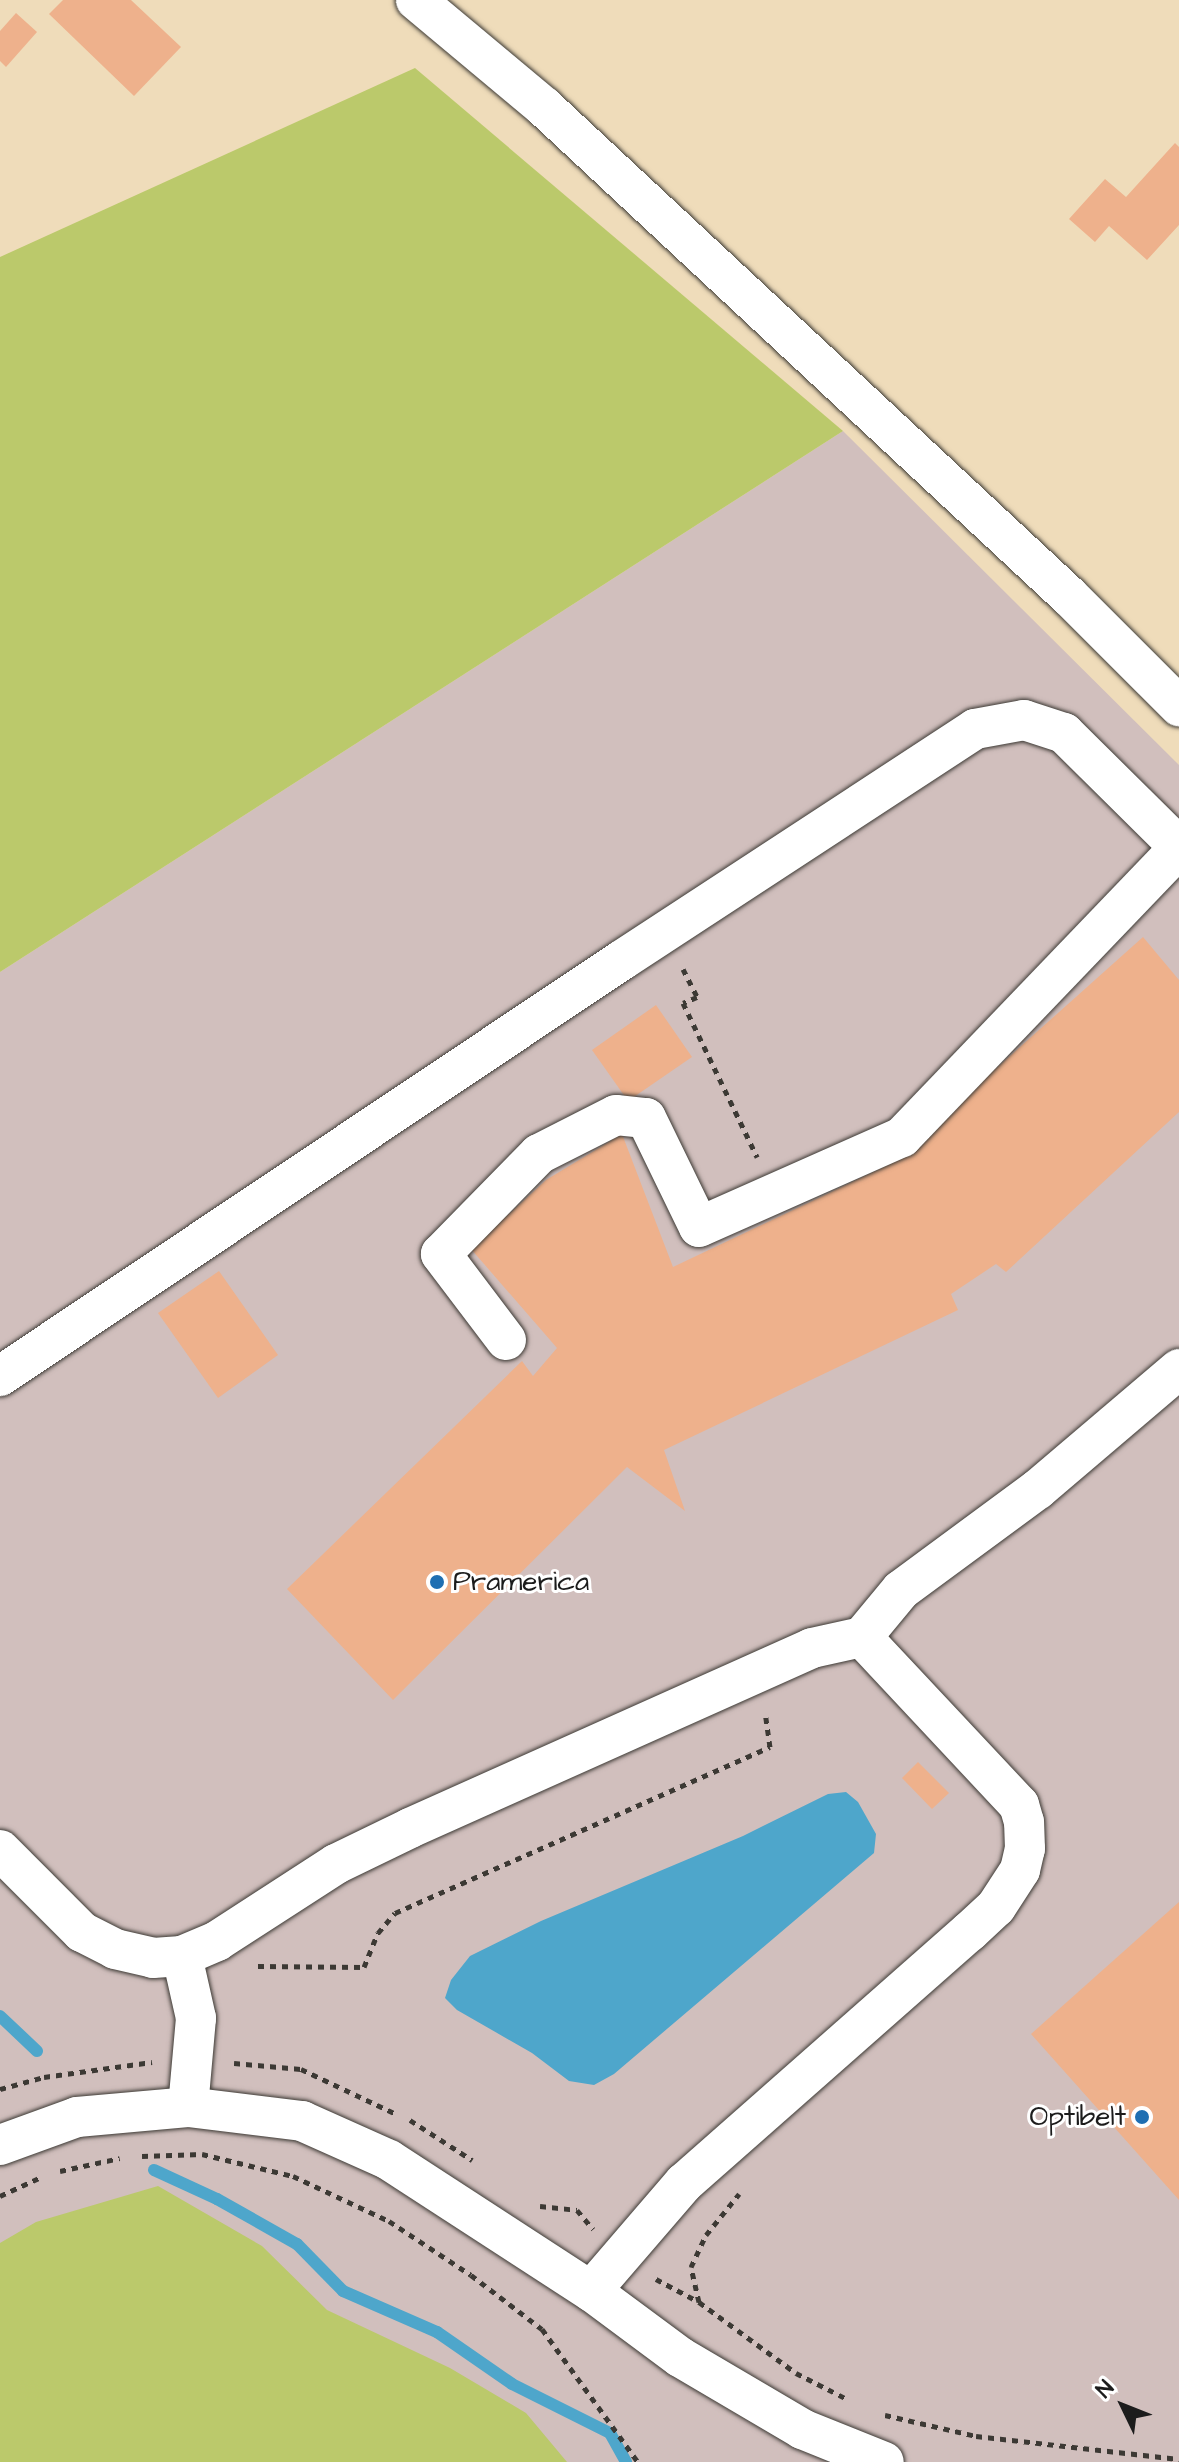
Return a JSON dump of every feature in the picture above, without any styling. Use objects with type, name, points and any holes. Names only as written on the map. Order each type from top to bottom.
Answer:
[{"type":"street","points":[[416,0],[544,107],[1057,585],[1179,706]]},
{"type":"street","points":[[0,1376],[961,737],[989,725],[1024,720],[1064,733],[1179,847],[902,1137],[699,1227],[646,1118],[616,1115],[539,1154],[441,1254],[506,1340]]},
{"type":"street","points":[[0,1850],[82,1932],[115,1949],[153,1958],[200,1948],[336,1864],[812,1648],[862,1637],[901,1590],[1038,1489],[1179,1369]]},
{"type":"street","points":[[591,2291],[684,2183],[996,1907],[1020,1870],[1025,1849],[1024,1822],[1019,1805],[862,1637]]},
{"type":"street","points":[[188,2107],[200,1948]]},
{"type":"street","points":[[0,2145],[77,2117],[188,2107],[302,2121],[375,2154],[473,2212],[591,2291],[680,2357],[802,2429],[884,2462]]},
{"type":"path","points":[[663,933],[697,997],[683,1003],[774,1194]]},
{"type":"path","points":[[200,1948],[253,1966],[364,1967],[378,1933],[395,1913],[770,1747],[763,1702],[750,1676]]},
{"type":"path","points":[[141,2156],[202,2154],[293,2176],[389,2221],[471,2275],[542,2329],[638,2462]]},
{"type":"path","points":[[0,2196],[54,2172],[125,2157]]},
{"type":"path","points":[[699,2302],[691,2267],[706,2235],[740,2193]]},
{"type":"shaded area","points":[[843,431],[1179,765],[1179,2462],[0,2462],[0,972]]},
{"type":"green space","points":[[415,68],[843,431],[0,972],[0,257]]},
{"type":"green space","points":[[158,2186],[262,2246],[327,2310],[450,2368],[526,2413],[567,2462],[0,2462],[0,2243],[36,2222]]},
{"type":"water","points":[[846,1792],[858,1802],[876,1834],[874,1853],[614,2074],[594,2085],[569,2081],[532,2053],[457,2010],[445,1998],[451,1980],[470,1956],[541,1921],[743,1836],[828,1794]]},
{"type":"building","points":[[63,0],[131,0],[181,47],[134,96],[49,14]]},
{"type":"building","points":[[16,13],[37,32],[6,67],[0,61],[0,31]]},
{"type":"building","points":[[1175,143],[1179,147],[1179,225],[1147,260],[1109,226],[1095,242],[1069,219],[1105,179],[1126,197]]},
{"type":"building","points":[[1143,937],[1179,980],[1179,1112],[1006,1272],[996,1264],[951,1294],[958,1310],[664,1450],[685,1511],[627,1467],[393,1700],[287,1589],[522,1361],[533,1376],[557,1348],[471,1249],[546,1180],[622,1134],[673,1267],[888,1165]]},
{"type":"building","points":[[656,1005],[692,1057],[628,1101],[592,1050]]},
{"type":"building","points":[[219,1271],[278,1355],[218,1398],[158,1313]]},
{"type":"building","points":[[918,1762],[949,1793],[932,1809],[902,1778]]},
{"type":"building","name":"Optibelt","points":[[1179,1902],[1179,2200],[1031,2034]]},
{"type":"waterway","points":[[0,2016],[37,2051]]},
{"type":"waterway","points":[[154,2170],[217,2199],[297,2244],[343,2291],[437,2332],[512,2384],[610,2433],[626,2462]]},
{"type":"place","name":"Pramerica","points":[[437,1582]]},
{"type":"place","name":"Optibelt","points":[[1142,2117]]}]
